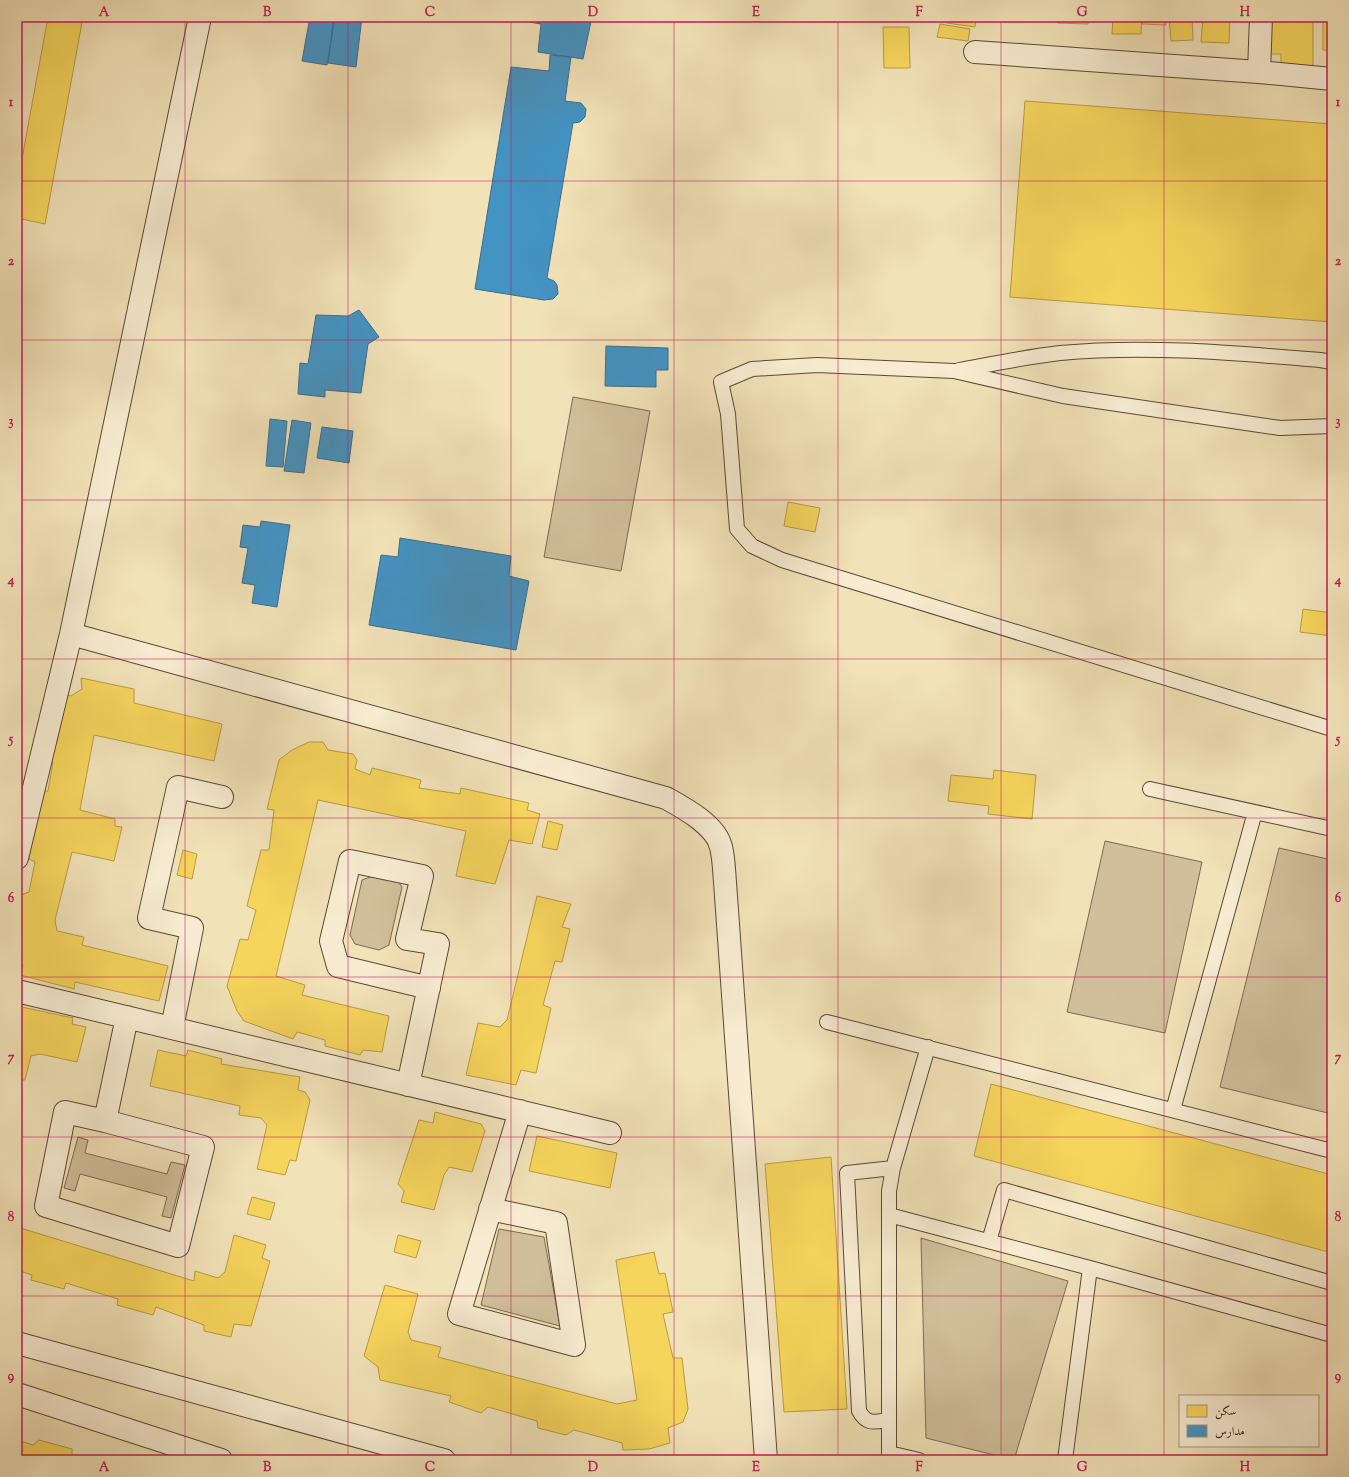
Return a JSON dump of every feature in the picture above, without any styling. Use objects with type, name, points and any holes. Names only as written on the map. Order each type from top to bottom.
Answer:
[{"type":"street","points":[[17,858],[71,634],[200,17]]},
{"type":"street","points":[[1259,72],[1261,17]]},
{"type":"street","points":[[975,52],[1259,72],[1332,79]]},
{"type":"street","points":[[71,634],[666,798],[694,814],[711,829],[721,846],[725,882],[766,1460]]},
{"type":"street","points":[[172,1028],[192,928],[149,918],[178,788],[222,797]]},
{"type":"street","points":[[408,1085],[429,988],[438,944],[407,939],[422,876],[350,861],[331,941],[338,966],[429,988]]},
{"type":"street","points":[[17,991],[610,1133]]},
{"type":"street","points":[[105,1121],[127,1017]]},
{"type":"street","points":[[490,1209],[556,1223],[574,1345],[459,1314],[490,1209],[520,1111]]},
{"type":"street","points":[[65,1112],[105,1121],[203,1147],[178,1246],[46,1206],[65,1112]]},
{"type":"street","points":[[17,1343],[444,1460]]},
{"type":"street","points":[[17,1394],[221,1460]]},
{"type":"lane","points":[[954,371],[1016,359],[1061,353],[1135,350],[1236,353],[1332,362]]},
{"type":"lane","points":[[1332,426],[1280,428],[1063,396],[954,371],[817,365],[752,369],[721,382],[728,414],[737,529],[752,546],[782,560],[1332,729]]},
{"type":"lane","points":[[1150,789],[1332,829]]},
{"type":"lane","points":[[1173,1110],[1255,812]]},
{"type":"lane","points":[[827,1022],[1332,1151]]},
{"type":"lane","points":[[919,1460],[889,1453],[889,1190],[893,1168],[928,1047]]},
{"type":"lane","points":[[889,1420],[873,1422],[864,1419],[859,1411],[847,1173],[893,1168]]},
{"type":"lane","points":[[989,1241],[1004,1190],[1332,1283]]},
{"type":"lane","points":[[889,1215],[1090,1268],[1332,1335]]},
{"type":"lane","points":[[1066,1460],[1090,1268]]},
{"type":"shaded area","points":[[573,397],[650,411],[621,571],[544,557]]},
{"type":"shaded area","points":[[1105,841],[1202,862],[1165,1033],[1067,1012]]},
{"type":"shaded area","points":[[1279,848],[1332,860],[1332,1114],[1220,1087]]},
{"type":"shaded area","points":[[373,876],[398,881],[402,887],[389,945],[379,950],[355,944],[350,935],[362,880]]},
{"type":"shaded area","points":[[78,1137],[88,1140],[85,1153],[167,1174],[171,1162],[185,1165],[171,1218],[162,1216],[167,1197],[80,1174],[75,1191],[64,1188]]},
{"type":"shaded area","points":[[499,1229],[544,1237],[560,1326],[481,1305]]},
{"type":"shaded area","points":[[921,1238],[1068,1281],[1014,1460],[926,1438]]},
{"type":"building: سكن","points":[[48,17],[83,17],[45,224],[17,218],[17,186]]},
{"type":"building: سكن","points":[[947,17],[976,17],[975,27],[947,23]]},
{"type":"building: سكن","points":[[989,17],[1050,17],[1050,21],[989,19]]},
{"type":"building: سكن","points":[[1058,17],[1088,17],[1088,24],[1058,23]]},
{"type":"building: سكن","points":[[1113,17],[1142,17],[1141,34],[1112,34]]},
{"type":"building: سكن","points":[[1142,17],[1167,17],[1166,25],[1142,24]]},
{"type":"building: سكن","points":[[1169,17],[1192,17],[1193,40],[1171,41]]},
{"type":"building: سكن","points":[[1203,17],[1230,17],[1229,43],[1201,42]]},
{"type":"building: سكن","points":[[1263,17],[1313,17],[1313,75],[1281,76],[1281,54],[1263,54]]},
{"type":"building: سكن","points":[[1323,17],[1332,17],[1332,50],[1323,50]]},
{"type":"building: سكن","points":[[940,24],[970,29],[968,41],[937,37]]},
{"type":"building: سكن","points":[[883,27],[909,27],[910,68],[884,68]]},
{"type":"building: سكن","points":[[1025,101],[1332,124],[1332,322],[1010,297]]},
{"type":"building: سكن","points":[[788,502],[820,508],[815,532],[784,526]]},
{"type":"building: سكن","points":[[1303,609],[1332,613],[1332,636],[1300,632]]},
{"type":"building: سكن","points":[[81,678],[134,689],[134,703],[222,724],[214,761],[94,735],[80,810],[115,819],[115,826],[122,827],[114,861],[72,852],[55,920],[57,931],[84,937],[82,945],[168,966],[159,1001],[75,982],[74,989],[20,975],[23,965],[17,959],[17,911],[21,895],[29,892],[35,862],[29,859],[39,791],[48,791],[53,762],[49,758],[62,693],[71,696],[82,689]]},
{"type":"building: سكن","points":[[309,742],[323,742],[328,750],[353,754],[357,760],[355,769],[370,775],[372,768],[421,780],[419,788],[460,794],[461,788],[529,803],[527,810],[540,814],[532,844],[509,840],[495,884],[456,876],[466,831],[318,800],[276,976],[305,985],[302,995],[389,1016],[382,1052],[363,1050],[360,1055],[325,1046],[325,1040],[297,1032],[293,1039],[244,1021],[237,1011],[227,986],[240,939],[248,940],[256,910],[247,906],[261,850],[269,850],[274,810],[267,809],[279,760],[292,750]]},
{"type":"building: سكن","points":[[994,770],[1036,775],[1032,819],[988,814],[989,806],[948,801],[951,775],[993,779]]},
{"type":"building: سكن","points":[[548,821],[563,825],[557,850],[542,847]]},
{"type":"building: سكن","points":[[183,850],[197,854],[192,879],[177,875]]},
{"type":"building: سكن","points":[[537,896],[571,904],[562,927],[570,929],[562,962],[555,961],[543,1005],[551,1008],[536,1073],[521,1070],[516,1085],[466,1075],[478,1023],[500,1027],[507,1020]]},
{"type":"building: سكن","points":[[17,1006],[73,1018],[72,1024],[86,1027],[77,1062],[40,1054],[31,1056],[25,1080],[17,1080]]},
{"type":"building: سكن","points":[[158,1050],[186,1056],[188,1050],[222,1059],[221,1064],[300,1077],[298,1090],[305,1092],[310,1100],[296,1161],[290,1160],[285,1175],[257,1169],[267,1125],[261,1118],[239,1115],[240,1106],[150,1086]]},
{"type":"building: سكن","points":[[991,1084],[1332,1175],[1332,1253],[974,1156]]},
{"type":"building: سكن","points":[[435,1112],[481,1124],[485,1131],[472,1172],[449,1167],[444,1175],[434,1210],[401,1202],[404,1191],[398,1184],[419,1120],[433,1123]]},
{"type":"building: سكن","points":[[537,1136],[617,1153],[610,1188],[529,1171]]},
{"type":"building: سكن","points":[[831,1157],[847,1409],[784,1412],[765,1164]]},
{"type":"building: سكن","points":[[252,1197],[275,1203],[270,1220],[247,1214]]},
{"type":"building: سكن","points":[[17,1227],[194,1281],[195,1271],[218,1278],[225,1272],[234,1235],[266,1245],[262,1258],[270,1261],[251,1326],[234,1324],[231,1337],[204,1331],[204,1325],[156,1307],[153,1315],[117,1305],[118,1299],[66,1283],[64,1289],[31,1280],[32,1275],[17,1270]]},
{"type":"building: سكن","points":[[398,1235],[421,1241],[416,1258],[394,1252]]},
{"type":"building: سكن","points":[[654,1252],[659,1274],[665,1273],[673,1312],[663,1314],[673,1358],[682,1358],[688,1409],[683,1422],[668,1428],[670,1443],[649,1449],[623,1450],[622,1443],[574,1430],[566,1435],[538,1428],[537,1421],[488,1407],[481,1413],[449,1402],[451,1396],[380,1380],[378,1367],[364,1356],[385,1285],[418,1294],[408,1332],[411,1340],[441,1347],[438,1357],[617,1404],[637,1400],[616,1260]]},
{"type":"building: سكن","points":[[17,1440],[33,1445],[39,1440],[72,1449],[72,1455],[88,1460],[17,1460]]},
{"type":"building: مدارس","points":[[310,17],[335,17],[327,65],[302,61]]},
{"type":"building: مدارس","points":[[334,17],[362,17],[356,67],[328,63]]},
{"type":"building: مدارس","points":[[500,17],[592,17],[583,59],[538,52],[541,24]]},
{"type":"building: مدارس","points":[[550,55],[571,57],[565,101],[581,103],[586,109],[585,117],[580,122],[573,123],[547,278],[554,281],[557,285],[558,294],[553,299],[544,300],[475,289],[511,67],[549,71]]},
{"type":"building: مدارس","points":[[359,310],[379,337],[368,344],[361,393],[325,390],[325,397],[298,394],[300,363],[308,364],[316,315],[348,316]]},
{"type":"building: مدارس","points":[[606,346],[668,348],[668,370],[656,370],[656,387],[605,386]]},
{"type":"building: مدارس","points":[[270,419],[287,421],[283,467],[266,466]]},
{"type":"building: مدارس","points":[[292,420],[311,423],[304,473],[284,471]]},
{"type":"building: مدارس","points":[[322,427],[353,431],[349,463],[317,458]]},
{"type":"building: مدارس","points":[[261,521],[290,525],[277,607],[252,603],[255,585],[242,583],[248,548],[240,547],[243,525],[260,527]]},
{"type":"building: مدارس","points":[[400,538],[511,556],[509,576],[529,581],[516,650],[369,625],[381,555],[398,557]]}]
